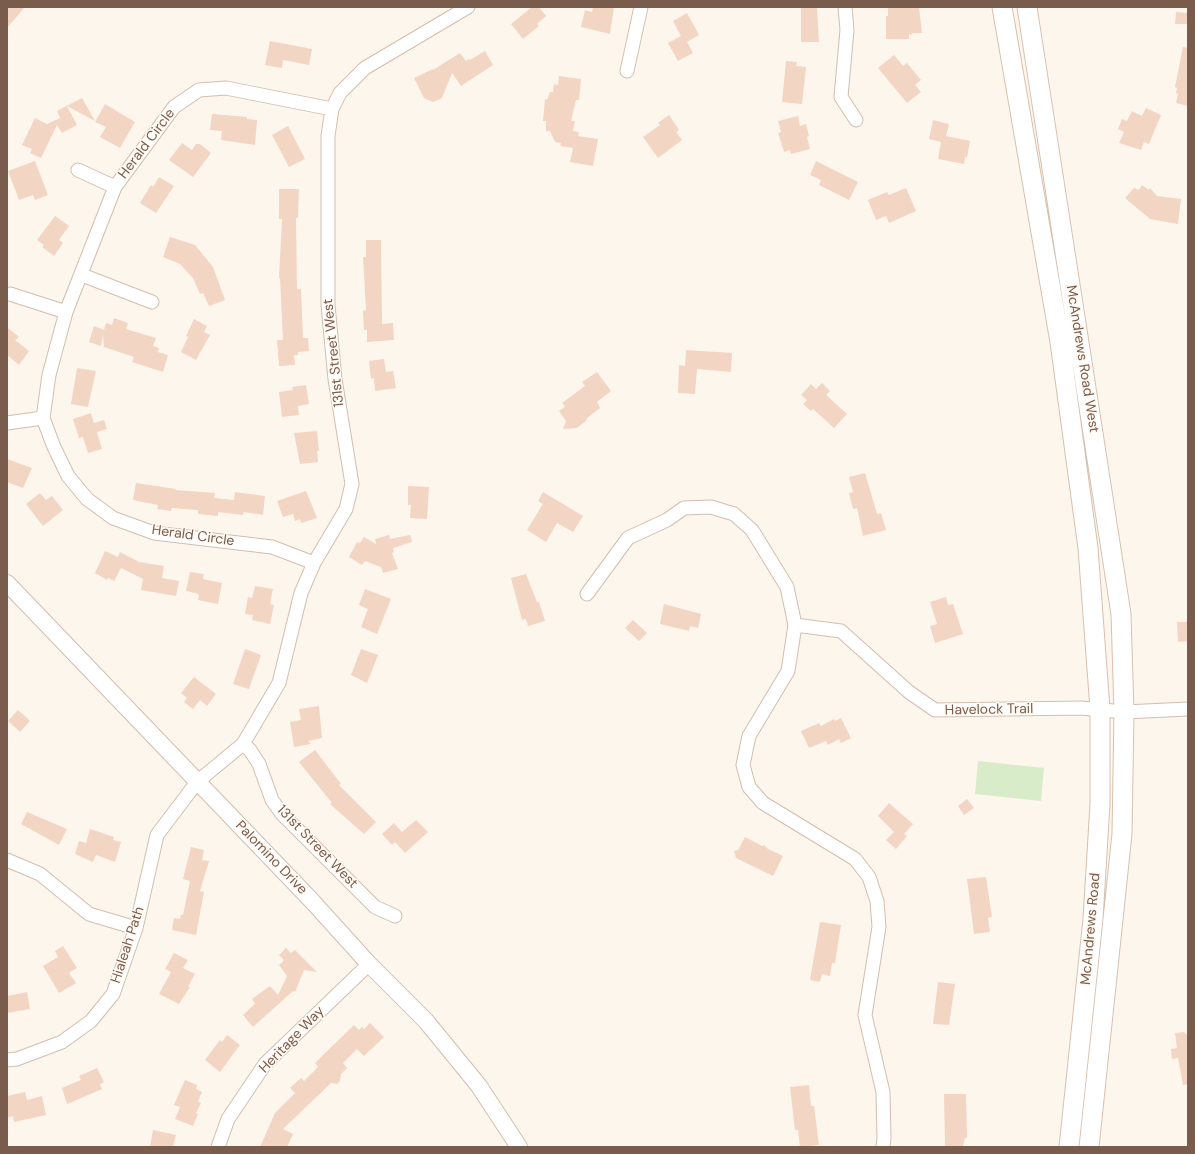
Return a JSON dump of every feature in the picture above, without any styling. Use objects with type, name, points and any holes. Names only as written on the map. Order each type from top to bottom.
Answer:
[{"type":"main road","name":"McAndrews Road West","points":[[1002,7],[1063,366],[1088,548],[1100,710]]},
{"type":"main road","name":"McAndrews Road West","points":[[1027,7],[1121,614],[1124,712]]},
{"type":"main road","name":"McAndrews Road","points":[[1070,1147],[1093,919],[1100,804],[1100,710]]},
{"type":"main road","name":"McAndrews Road","points":[[1089,1147],[1122,834],[1124,712]]},
{"type":"street","name":"131st Street West","points":[[197,782],[243,744],[278,683],[301,593],[314,563],[346,509],[352,484],[335,379],[328,305],[328,136],[332,109],[340,93],[366,68],[468,7]]},
{"type":"street","points":[[627,71],[641,7]]},
{"type":"street","points":[[845,7],[847,30],[841,97],[856,120]]},
{"type":"street","name":"Herald Circle","points":[[314,563],[272,547],[154,533],[113,518],[87,499],[68,476],[54,447],[43,418],[49,374],[66,312],[82,275],[115,186],[174,107],[199,90],[226,88],[332,109]]},
{"type":"street","points":[[78,170],[115,186]]},
{"type":"street","points":[[82,275],[152,302]]},
{"type":"street","points":[[10,294],[66,312]]},
{"type":"street","points":[[7,423],[43,418]]},
{"type":"street","points":[[587,594],[628,538],[667,520],[684,508],[711,507],[734,514],[752,530],[786,587],[795,625],[788,671],[749,736],[743,765],[749,787],[763,803],[855,859],[868,877],[877,900],[879,927],[865,1016],[882,1092],[883,1147]]},
{"type":"street","name":"Palomino Drive","points":[[7,583],[369,964],[426,1021],[479,1086],[519,1147]]},
{"type":"street","name":"Havelock Trail","points":[[795,625],[841,631],[909,692],[935,710],[1100,710],[1124,712],[1188,709]]},
{"type":"street","name":"131st Street West","points":[[243,744],[250,750],[259,764],[272,800],[282,814],[375,907],[394,916]]},
{"type":"street","name":"Hialeah Path","points":[[7,1060],[17,1059],[62,1042],[91,1021],[112,994],[136,928],[157,835],[197,782]]},
{"type":"street","points":[[7,860],[40,874],[89,914],[136,928]]},
{"type":"street","name":"Heritage Way","points":[[218,1147],[228,1119],[265,1064],[369,964]]},
{"type":"green space","points":[[978,761],[1044,768],[1041,801],[975,794]]},
{"type":"building","points":[[7,7],[25,7],[7,28]]},
{"type":"building","points":[[532,7],[539,7],[546,16],[537,24],[539,26],[523,39],[511,24]]},
{"type":"building","points":[[593,7],[614,7],[610,34],[581,27],[585,10],[592,12]]},
{"type":"building","points":[[801,7],[817,7],[819,42],[801,42]]},
{"type":"building","points":[[919,7],[922,33],[912,33],[912,35],[909,34],[909,39],[886,39],[886,16],[888,16],[888,8]]},
{"type":"building","points":[[1176,12],[1188,13],[1188,24],[1175,24]]},
{"type":"building","points":[[687,13],[699,35],[687,42],[693,53],[678,61],[668,43],[681,36],[673,21]]},
{"type":"building","points":[[270,41],[312,49],[309,65],[283,60],[282,68],[265,65]]},
{"type":"building","points":[[1183,47],[1188,48],[1188,106],[1176,103],[1178,94],[1176,93],[1177,88],[1175,87]]},
{"type":"building","points":[[485,51],[493,65],[461,86],[452,73],[442,98],[433,102],[424,98],[414,78],[433,70],[460,53],[466,61]]},
{"type":"building","points":[[894,55],[903,66],[907,63],[921,80],[915,85],[921,92],[907,103],[878,68]]},
{"type":"building","points":[[786,61],[797,62],[796,66],[806,67],[802,104],[782,102]]},
{"type":"building","points":[[559,76],[581,79],[579,100],[576,100],[571,121],[575,121],[573,131],[579,132],[578,136],[598,139],[593,166],[570,162],[573,148],[560,146],[561,143],[555,142],[550,131],[546,131],[546,121],[543,121],[545,99],[547,100],[550,92],[553,92],[554,84],[558,85]]},
{"type":"building","points":[[82,98],[95,121],[67,106],[77,125],[62,133],[57,125],[41,158],[30,153],[32,149],[22,145],[35,118],[47,124],[60,118],[57,111]]},
{"type":"building","points":[[105,104],[135,122],[120,148],[100,137],[106,127],[95,122]]},
{"type":"building","points":[[1146,108],[1161,115],[1149,144],[1144,142],[1141,150],[1119,143],[1124,132],[1118,129],[1122,119],[1127,121],[1132,111],[1142,116]]},
{"type":"building","points":[[212,114],[247,117],[247,119],[257,120],[255,145],[221,140],[222,131],[210,130]]},
{"type":"building","points":[[669,115],[679,130],[676,132],[682,140],[658,158],[643,137],[660,125],[658,123]]},
{"type":"building","points":[[798,116],[800,126],[806,124],[810,149],[791,154],[790,150],[784,152],[778,133],[781,132],[778,121]]},
{"type":"building","points":[[933,120],[949,124],[946,136],[970,141],[967,158],[965,157],[964,164],[938,159],[941,142],[929,139]]},
{"type":"building","points":[[288,126],[305,159],[289,167],[272,135]]},
{"type":"building","points":[[182,143],[192,150],[196,144],[200,144],[211,153],[193,177],[169,160]]},
{"type":"building","points":[[35,161],[48,195],[35,200],[33,195],[19,200],[8,171]]},
{"type":"building","points":[[816,161],[858,182],[849,200],[819,185],[821,180],[810,175]]},
{"type":"building","points":[[159,177],[174,186],[156,213],[140,203],[151,185],[153,187]]},
{"type":"building","points":[[1142,185],[1149,190],[1150,188],[1157,196],[1181,199],[1178,224],[1150,219],[1125,198],[1134,188],[1139,190]]},
{"type":"building","points":[[906,188],[916,211],[889,223],[886,216],[876,220],[868,200],[887,192],[889,195]]},
{"type":"building","points":[[279,189],[299,189],[298,218],[296,218],[297,289],[301,289],[303,338],[308,338],[309,351],[298,352],[298,355],[294,355],[295,365],[279,366],[277,340],[283,340],[279,278],[282,219],[279,219]]},
{"type":"building","points":[[55,216],[69,226],[59,240],[63,243],[54,256],[42,247],[44,245],[37,240]]},
{"type":"building","points":[[170,237],[195,245],[213,267],[225,300],[209,306],[203,293],[200,294],[193,278],[180,264],[163,257]]},
{"type":"building","points":[[366,240],[381,240],[382,324],[393,323],[394,340],[367,342],[367,330],[364,330],[363,311],[366,310],[363,257],[366,257]]},
{"type":"building","points":[[114,318],[128,323],[126,329],[156,338],[153,346],[159,348],[158,352],[168,355],[163,372],[132,362],[134,357],[104,347],[103,335],[101,346],[89,342],[94,326],[104,330],[106,323],[112,325]]},
{"type":"building","points":[[194,319],[207,326],[204,332],[210,335],[196,360],[181,352],[188,337],[186,336]]},
{"type":"building","points":[[7,327],[19,337],[15,340],[29,351],[19,365],[7,355]]},
{"type":"building","points":[[686,350],[732,353],[731,372],[697,369],[695,394],[678,393],[679,365],[685,366]]},
{"type":"building","points":[[384,359],[386,372],[393,371],[396,388],[375,391],[374,378],[371,379],[369,361]]},
{"type":"building","points":[[77,368],[96,371],[88,407],[71,404]]},
{"type":"building","points":[[597,372],[611,391],[597,402],[600,408],[577,428],[563,429],[566,421],[559,411],[565,407],[562,403],[585,386],[582,382]]},
{"type":"building","points":[[822,383],[830,391],[826,395],[847,414],[834,428],[813,409],[811,411],[803,404],[807,400],[801,395],[811,384],[816,389]]},
{"type":"building","points":[[306,385],[309,404],[298,406],[299,415],[282,417],[279,392],[293,390],[292,387]]},
{"type":"building","points":[[91,413],[94,423],[104,420],[107,429],[97,432],[102,449],[88,453],[83,437],[79,438],[73,419]]},
{"type":"building","points":[[317,431],[319,451],[317,451],[318,462],[300,464],[294,433]]},
{"type":"building","points":[[7,459],[32,468],[23,488],[7,482]]},
{"type":"building","points":[[865,473],[877,514],[881,513],[886,530],[863,536],[857,508],[853,509],[849,493],[853,492],[849,477]]},
{"type":"building","points":[[136,483],[176,489],[175,490],[215,493],[214,498],[234,500],[235,492],[265,496],[263,515],[244,512],[243,515],[218,512],[218,516],[198,514],[198,510],[172,508],[171,511],[157,509],[158,505],[133,500]]},
{"type":"building","points":[[408,486],[429,487],[427,519],[410,518],[411,505],[408,505]]},
{"type":"building","points":[[306,491],[317,518],[301,523],[300,519],[295,521],[293,514],[283,517],[277,501]]},
{"type":"building","points":[[543,492],[583,516],[573,532],[557,523],[546,542],[527,530],[543,504],[538,501]]},
{"type":"building","points":[[40,493],[46,500],[52,496],[63,510],[43,526],[26,504]]},
{"type":"building","points":[[389,535],[390,539],[410,535],[412,542],[393,548],[394,552],[392,553],[398,569],[383,573],[381,567],[365,561],[362,565],[349,557],[357,542],[360,543],[364,537],[376,544],[375,539]]},
{"type":"building","points":[[105,551],[118,557],[120,552],[139,562],[164,566],[162,578],[179,581],[176,596],[141,590],[143,579],[121,568],[114,581],[108,578],[107,580],[95,573]]},
{"type":"building","points":[[190,572],[204,574],[203,579],[222,583],[218,604],[198,600],[199,594],[186,591]]},
{"type":"building","points":[[526,574],[537,602],[539,602],[545,621],[528,626],[526,619],[522,620],[511,578]]},
{"type":"building","points":[[255,586],[273,589],[270,604],[274,605],[270,624],[252,620],[253,615],[245,614],[248,597],[252,598]]},
{"type":"building","points":[[365,589],[391,599],[377,634],[361,627],[368,609],[359,605]]},
{"type":"building","points":[[946,597],[948,605],[953,604],[963,634],[935,643],[930,626],[937,624],[930,602]]},
{"type":"building","points":[[664,604],[701,614],[698,628],[690,626],[689,631],[660,624]]},
{"type":"building","points":[[633,620],[647,633],[639,641],[625,628]]},
{"type":"building","points":[[1177,622],[1188,622],[1188,641],[1178,642]]},
{"type":"building","points":[[245,649],[261,655],[249,689],[233,684]]},
{"type":"building","points":[[361,649],[378,655],[367,683],[351,675]]},
{"type":"building","points":[[194,677],[216,694],[207,706],[200,700],[193,709],[184,702],[187,698],[181,693]]},
{"type":"building","points":[[319,706],[322,738],[308,741],[311,744],[294,747],[290,722],[301,720],[299,709]]},
{"type":"building","points":[[18,710],[30,721],[20,732],[8,721]]},
{"type":"building","points":[[841,718],[851,738],[841,743],[839,739],[828,745],[826,741],[809,748],[801,731],[819,723],[821,726],[834,719],[835,721]]},
{"type":"building","points":[[315,750],[341,784],[339,785],[376,822],[364,834],[330,804],[332,803],[299,762]]},
{"type":"building","points":[[967,799],[974,808],[964,815],[958,806]]},
{"type":"building","points":[[889,803],[913,824],[904,834],[907,836],[896,849],[886,840],[894,832],[878,816]]},
{"type":"building","points":[[27,812],[67,829],[59,845],[21,824]]},
{"type":"building","points":[[416,820],[428,832],[405,853],[395,842],[392,845],[382,834],[394,823],[402,832]]},
{"type":"building","points":[[90,829],[114,837],[113,840],[121,842],[115,862],[96,855],[93,862],[75,854],[79,841],[86,843]]},
{"type":"building","points":[[745,837],[762,846],[764,845],[768,849],[783,856],[773,876],[736,858],[734,851],[738,850]]},
{"type":"building","points":[[191,847],[204,850],[202,860],[209,861],[200,891],[204,892],[196,935],[172,930],[174,918],[180,919],[181,915],[183,915],[190,881],[183,879]]},
{"type":"building","points":[[986,877],[992,917],[988,918],[990,932],[974,934],[967,879]]},
{"type":"building","points":[[820,922],[841,925],[835,963],[832,963],[830,976],[822,974],[820,982],[810,980]]},
{"type":"building","points":[[63,946],[77,968],[69,973],[76,983],[59,993],[43,966],[58,957],[55,951]]},
{"type":"building","points":[[286,948],[291,953],[295,950],[317,972],[304,970],[295,992],[293,991],[253,1027],[243,1015],[255,1004],[252,999],[270,986],[278,995],[287,976],[279,965],[284,960],[279,955]]},
{"type":"building","points":[[174,953],[188,960],[183,968],[195,974],[188,987],[190,987],[179,1004],[159,994],[171,972],[165,969]]},
{"type":"building","points":[[938,982],[955,984],[949,1025],[933,1024]]},
{"type":"building","points":[[27,992],[30,1009],[7,1013],[7,996]]},
{"type":"building","points":[[370,1023],[384,1037],[364,1056],[357,1049],[343,1063],[347,1068],[341,1074],[340,1081],[337,1084],[331,1083],[283,1129],[293,1134],[287,1147],[260,1147],[275,1113],[295,1093],[290,1088],[301,1078],[304,1081],[318,1067],[315,1063],[354,1025],[359,1030],[362,1027],[364,1029]]},
{"type":"building","points":[[1184,1032],[1188,1036],[1188,1084],[1183,1085],[1178,1058],[1172,1059],[1171,1049],[1177,1048],[1175,1033]]},
{"type":"building","points":[[227,1035],[240,1045],[220,1072],[205,1060],[220,1040],[222,1042]]},
{"type":"building","points":[[97,1068],[104,1082],[100,1084],[102,1089],[67,1104],[62,1088],[81,1080],[79,1076]]},
{"type":"building","points":[[185,1080],[197,1085],[196,1089],[202,1092],[198,1101],[201,1103],[196,1113],[198,1114],[193,1126],[175,1119],[180,1107],[174,1105]]},
{"type":"building","points":[[809,1085],[811,1106],[814,1106],[819,1145],[800,1147],[798,1130],[795,1130],[790,1087]]},
{"type":"building","points":[[25,1092],[27,1100],[42,1096],[46,1115],[14,1122],[13,1116],[7,1118],[7,1096]]},
{"type":"building","points":[[944,1094],[966,1094],[967,1138],[965,1138],[963,1146],[945,1146]]},
{"type":"building","points":[[153,1130],[176,1135],[173,1147],[150,1147]]}]
